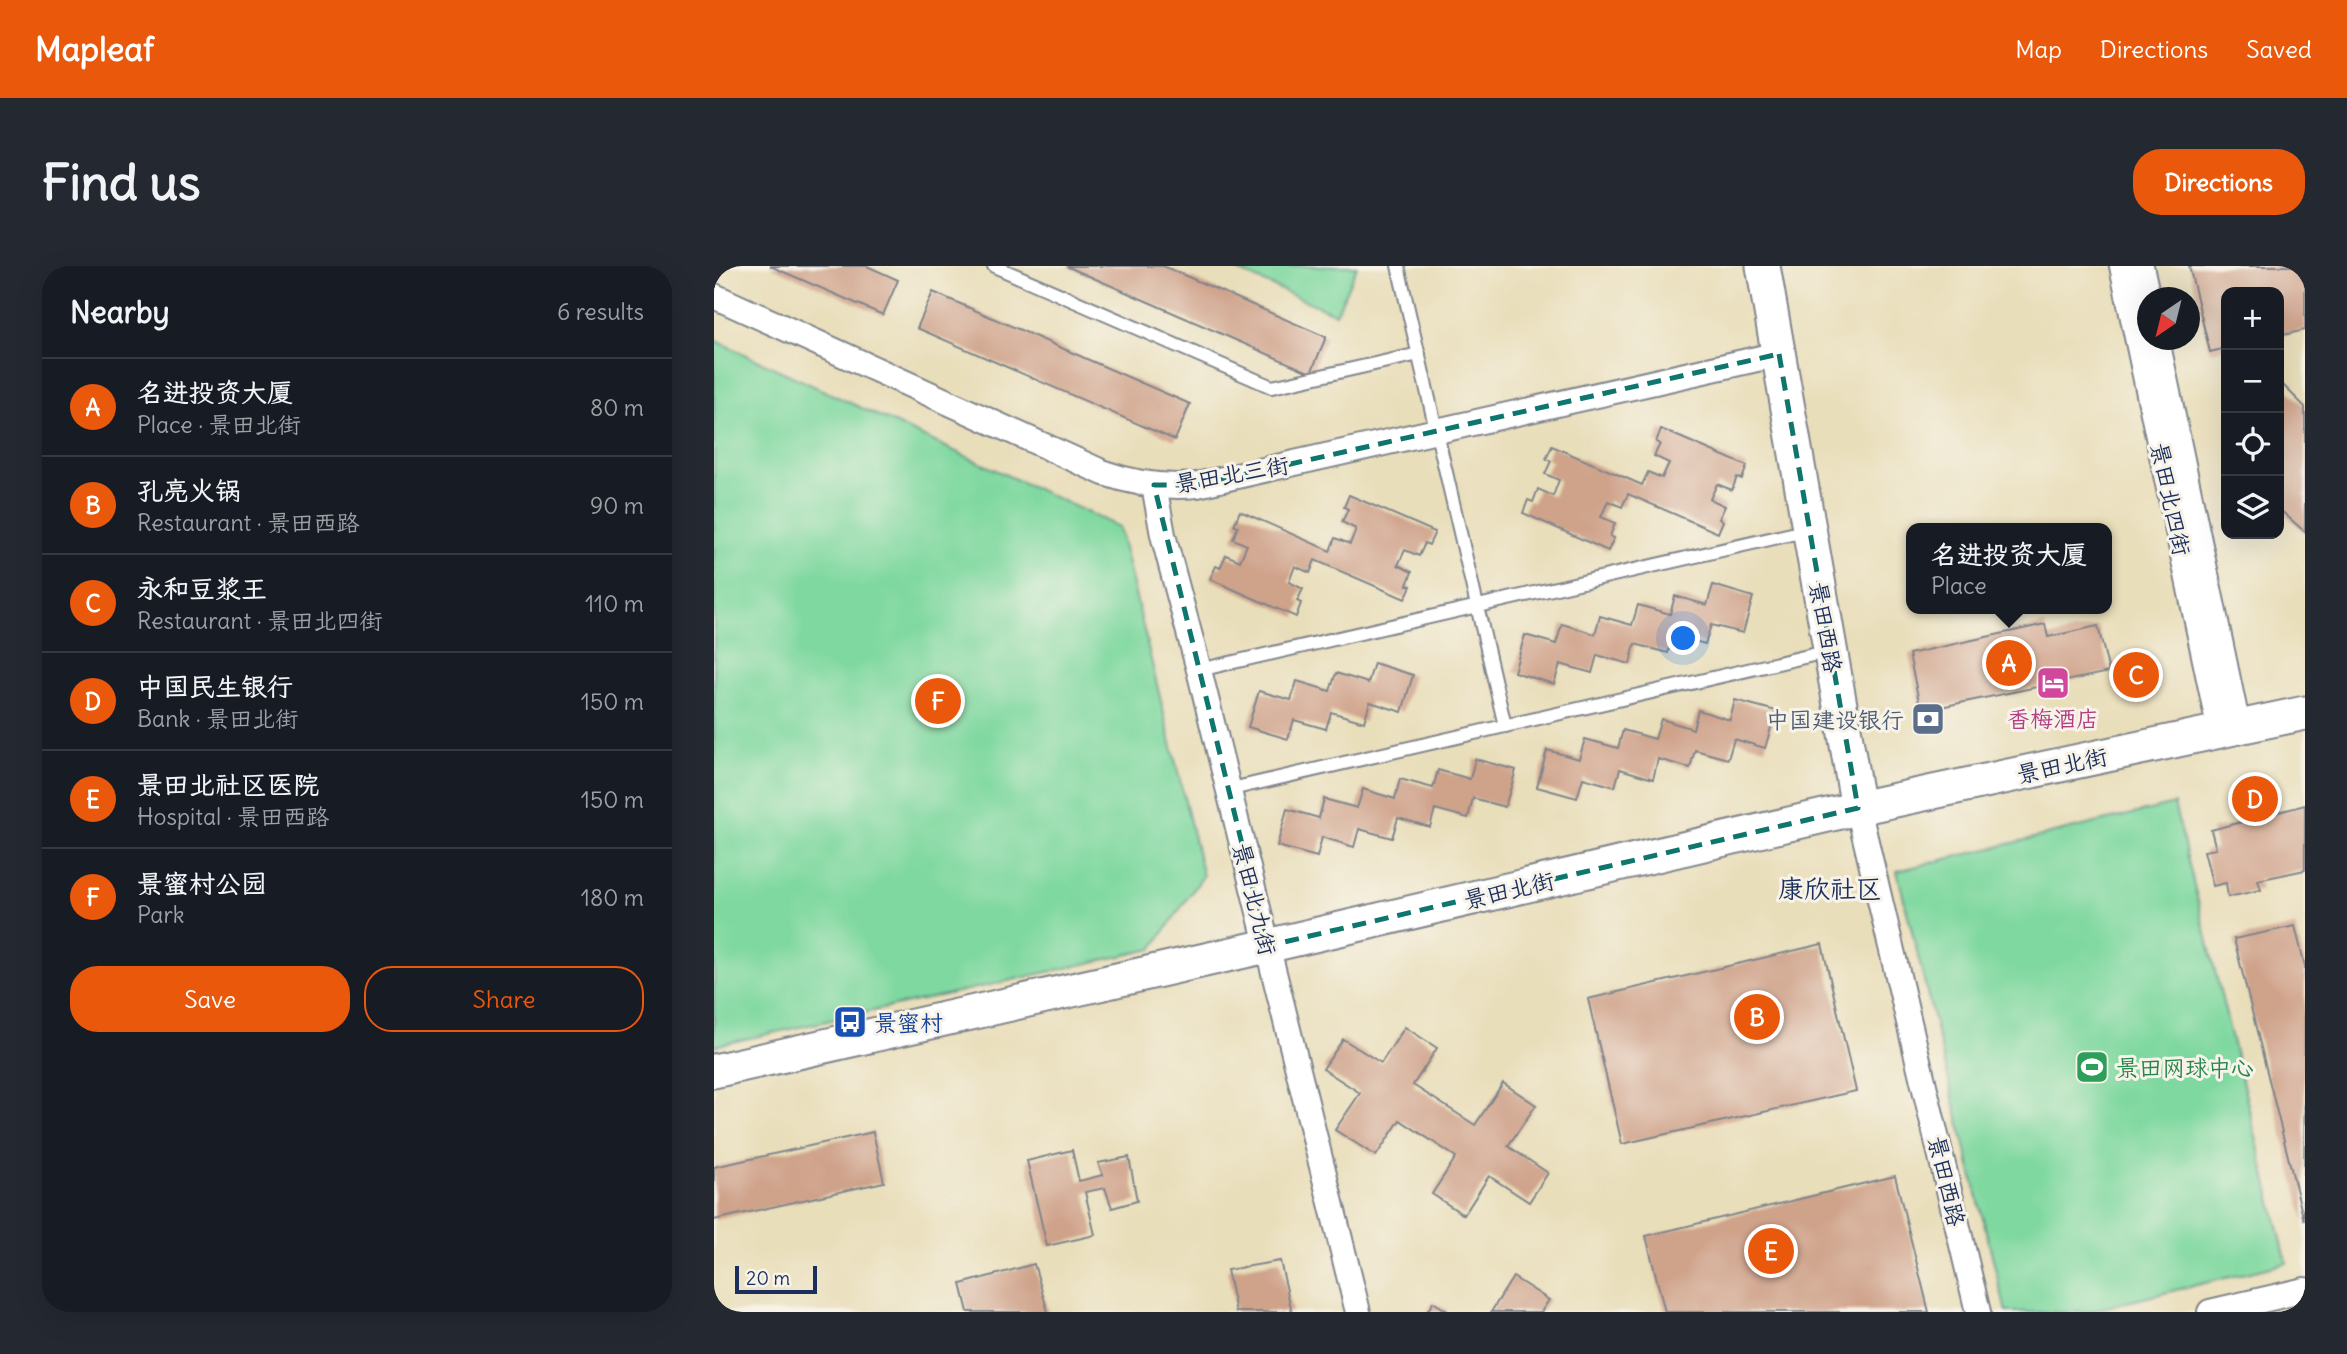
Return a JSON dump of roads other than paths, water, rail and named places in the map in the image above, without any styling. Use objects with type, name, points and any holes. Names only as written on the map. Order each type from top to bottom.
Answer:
[{"type":"street","name":"景田西路","points":[[1763,266],[1858,808],[1978,1312]]},
{"type":"street","name":"景田北四街","points":[[2122,266],[2229,729]]},
{"type":"street","points":[[2141,266],[2146,287]]},
{"type":"street","name":"景田北三街","points":[[714,296],[1104,473],[1154,485],[1197,485],[1779,354]]},
{"type":"street","name":"景田北四街","points":[[2159,350],[2229,729]]},
{"type":"street","name":"景田北九街","points":[[1154,485],[1163,535],[1358,1312]]},
{"type":"street","name":"景田北街","points":[[714,1071],[1858,808],[2305,713]]},
{"type":"street","points":[[2210,1312],[2305,1290]]},
{"type":"lane","points":[[994,266],[1272,387],[1419,354]]},
{"type":"lane","points":[[1398,266],[1505,726]]},
{"type":"lane","points":[[1199,670],[1810,530]]},
{"type":"lane","points":[[1227,790],[1830,651]]},
{"type":"place","name":"名进投资大厦","points":[[2009,663]]},
{"type":"place","name":"永和豆浆王","points":[[2136,675]]},
{"type":"place","name":"香梅酒店","points":[[2053,683]]},
{"type":"place","name":"景蜜村公园","points":[[938,701]]},
{"type":"place","name":"中国建设银行","points":[[1928,719]]},
{"type":"place","name":"中国民生银行","points":[[2255,799]]},
{"type":"place","name":"孔亮火锅","points":[[1757,1017]]},
{"type":"place","name":"景蜜村","points":[[850,1022]]},
{"type":"place","name":"景田网球中心","points":[[2092,1067]]},
{"type":"place","name":"景田北社区医院","points":[[1771,1251]]},
{"type":"district","name":"康欣社区","points":[[1830,888]]}]
